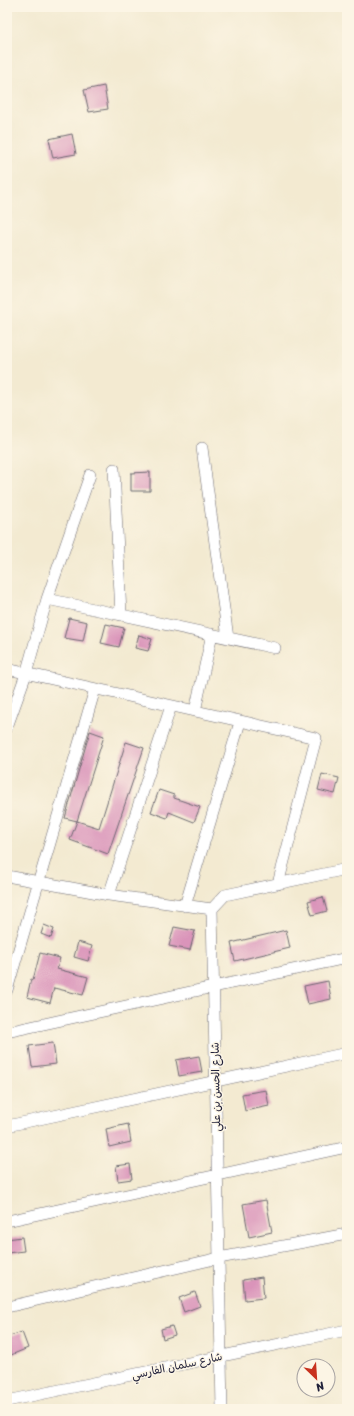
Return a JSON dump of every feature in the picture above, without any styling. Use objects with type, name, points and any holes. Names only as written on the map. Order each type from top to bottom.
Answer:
[{"type":"street","points":[[202,448],[228,638]]},
{"type":"street","points":[[114,469],[121,615]]},
{"type":"street","points":[[7,727],[26,674],[47,599],[90,475]]},
{"type":"street","points":[[47,599],[275,648]]},
{"type":"street","points":[[195,711],[212,634]]},
{"type":"street","points":[[7,669],[316,738],[278,884]]},
{"type":"street","points":[[7,990],[95,689]]},
{"type":"street","points":[[109,895],[172,706]]},
{"type":"street","points":[[185,906],[240,722]]},
{"type":"street","points":[[7,876],[109,895],[212,909],[225,895],[347,869]]},
{"type":"street","name":"شارع الحسن بن علي","points":[[212,909],[222,1409]]},
{"type":"street","points":[[7,1032],[347,958]]},
{"type":"street","points":[[7,1126],[347,1053]]},
{"type":"street","points":[[7,1221],[347,1147]]},
{"type":"street","points":[[7,1307],[219,1258],[347,1234]]},
{"type":"street","name":"شارع سلمان الفارسي","points":[[7,1401],[347,1330]]},
{"type":"building","points":[[104,86],[108,109],[89,112],[84,90]]},
{"type":"building","points":[[72,134],[76,154],[53,158],[49,139]]},
{"type":"building","points":[[150,472],[150,491],[131,491],[131,473]]},
{"type":"building","points":[[69,618],[87,622],[83,641],[64,638]]},
{"type":"building","points":[[106,624],[124,628],[119,647],[101,643]]},
{"type":"building","points":[[139,635],[152,639],[148,651],[135,648]]},
{"type":"building","points":[[90,731],[104,736],[77,821],[65,818]]},
{"type":"building","points":[[126,742],[144,748],[108,854],[70,840],[77,821],[99,828]]},
{"type":"building","points":[[322,774],[339,778],[335,794],[318,790]]},
{"type":"building","points":[[159,790],[174,795],[174,798],[200,807],[194,822],[169,812],[167,818],[151,812]]},
{"type":"building","points":[[323,897],[327,911],[312,915],[308,901]]},
{"type":"building","points":[[44,925],[54,929],[51,938],[41,934]]},
{"type":"building","points":[[174,927],[195,931],[190,950],[169,946]]},
{"type":"building","points":[[286,930],[290,948],[235,961],[231,943]]},
{"type":"building","points":[[78,942],[92,946],[88,961],[74,957]]},
{"type":"building","points":[[40,953],[60,958],[57,969],[88,977],[83,995],[54,988],[50,1003],[27,997],[31,979],[33,980]]},
{"type":"building","points":[[328,981],[331,999],[308,1004],[304,986]]},
{"type":"building","points":[[53,1043],[56,1064],[32,1067],[29,1046]]},
{"type":"building","points":[[199,1056],[202,1072],[179,1076],[176,1060]]},
{"type":"building","points":[[266,1090],[269,1106],[245,1111],[242,1094]]},
{"type":"building","points":[[128,1124],[131,1142],[109,1147],[106,1129]]},
{"type":"building","points":[[130,1164],[132,1179],[118,1181],[116,1166]]},
{"type":"building","points":[[266,1200],[272,1232],[249,1237],[243,1204]]},
{"type":"building","points":[[22,1237],[24,1251],[7,1253],[7,1239]]},
{"type":"building","points":[[262,1277],[264,1298],[245,1300],[243,1280]]},
{"type":"building","points":[[195,1292],[200,1306],[184,1312],[179,1298]]},
{"type":"building","points":[[172,1326],[175,1335],[163,1339],[161,1329]]},
{"type":"building","points":[[22,1332],[28,1348],[11,1355],[7,1343],[7,1337]]}]
